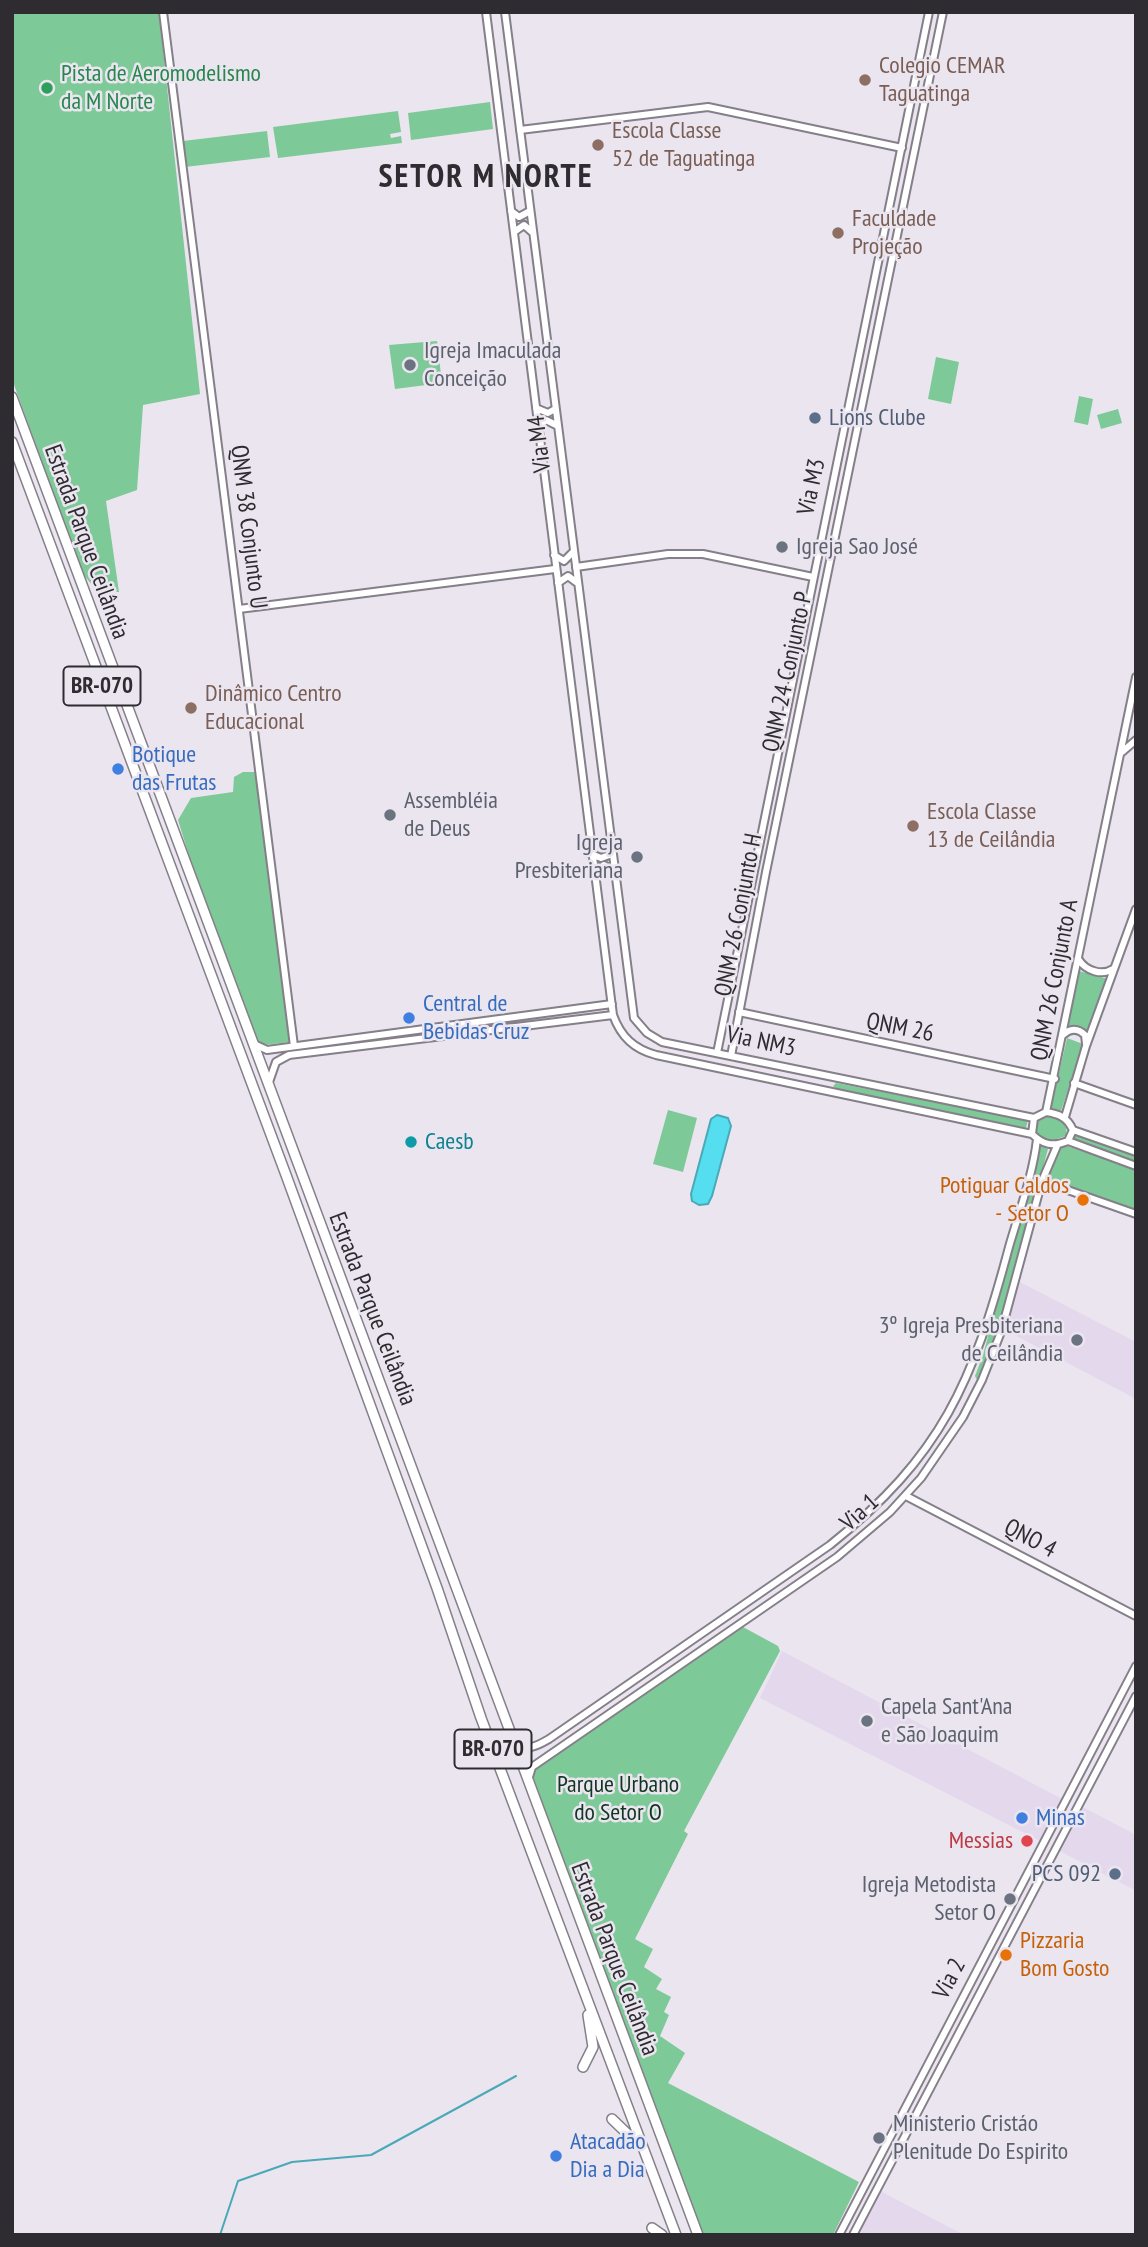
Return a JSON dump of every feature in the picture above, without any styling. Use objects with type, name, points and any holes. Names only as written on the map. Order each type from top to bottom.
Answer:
[{"type":"highway","name":"Estrada Parque Ceilândia","points":[[12,397],[698,2235]]},
{"type":"highway","name":"Estrada Parque Ceilândia","points":[[12,442],[301,1216],[481,1718],[676,2235]]},
{"type":"highway","points":[[43,527],[51,531],[57,523]]},
{"type":"highway","points":[[161,845],[166,836],[177,841]]},
{"type":"highway","points":[[301,1216],[311,1218],[315,1211]]},
{"type":"highway","points":[[411,1517],[420,1510],[428,1516]]},
{"type":"highway","points":[[573,1956],[573,1967],[593,2035],[590,2057],[583,2067]]},
{"type":"highway","points":[[585,1988],[595,1989],[602,1981]]},
{"type":"highway","points":[[611,2119],[635,2138],[650,2167]]},
{"type":"highway","points":[[652,2228],[662,2235]]},
{"type":"main road","name":"QNM 38 Conjunto U","points":[[163,12],[239,609],[291,1046],[289,1055]]},
{"type":"main road","name":"Via M4","points":[[485,12],[612,1004]]},
{"type":"main road","name":"Via M4","points":[[505,12],[614,871]]},
{"type":"main road","points":[[931,12],[936,19],[942,14]]},
{"type":"main road","name":"Via M3","points":[[716,1053],[912,93],[931,12]]},
{"type":"main road","points":[[917,138],[942,14]]},
{"type":"main road","points":[[830,564],[915,150],[923,94],[917,89],[912,93]]},
{"type":"main road","points":[[520,130],[708,107],[902,148]]},
{"type":"main road","points":[[898,162],[893,206],[896,210],[903,207]]},
{"type":"main road","points":[[510,209],[519,218],[530,211]]},
{"type":"main road","points":[[514,232],[524,225],[533,234]]},
{"type":"main road","points":[[874,282],[879,281],[883,285],[877,336]]},
{"type":"main road","points":[[849,401],[844,444],[848,449],[854,446]]},
{"type":"main road","points":[[536,412],[548,413],[555,409]]},
{"type":"main road","points":[[538,428],[546,420],[557,427]]},
{"type":"main road","points":[[824,523],[830,520],[835,526],[830,545],[830,564]]},
{"type":"main road","points":[[554,555],[564,561],[573,552]]},
{"type":"main road","points":[[576,567],[668,554],[702,554],[813,577]]},
{"type":"main road","name":"QNM 24 Conjunto P","points":[[777,825],[830,564]]},
{"type":"main road","points":[[239,609],[555,569]]},
{"type":"main road","points":[[557,585],[561,578],[568,576],[577,583]]},
{"type":"main road","points":[[811,590],[804,634],[816,635]]},
{"type":"main road","name":"QNM 26 Conjunto A","points":[[1046,1112],[1055,1079],[1136,677]]},
{"type":"main road","points":[[785,715],[790,711],[795,716],[790,759]]},
{"type":"main road","points":[[1121,754],[1136,740]]},
{"type":"main road","name":"QNM 26 Conjunto H","points":[[739,1013],[777,825]]},
{"type":"main road","points":[[591,854],[601,858],[612,854]]},
{"type":"main road","points":[[594,872],[604,865],[614,871]]},
{"type":"main road","points":[[754,870],[759,875],[766,872]]},
{"type":"main road","name":"Via NM3","points":[[614,871],[634,1018],[654,1039],[1034,1118]]},
{"type":"main road","points":[[1065,1117],[1086,1046],[1136,909]]},
{"type":"main road","points":[[1079,960],[1083,967],[1099,972],[1106,973],[1114,968]]},
{"type":"main road","points":[[253,1043],[263,1049],[291,1046],[612,1004]]},
{"type":"main road","name":"Via NM3","points":[[612,1004],[613,1015],[621,1034],[630,1043],[647,1052],[1034,1136]]},
{"type":"main road","points":[[583,1008],[584,1019]]},
{"type":"main road","points":[[731,1056],[739,1013]]},
{"type":"main road","name":"QNM 26","points":[[739,1013],[1055,1079]]},
{"type":"main road","points":[[268,1083],[276,1062],[289,1055],[613,1015]]},
{"type":"main road","points":[[721,1029],[728,1034],[736,1031]]},
{"type":"main road","points":[[1063,1036],[1069,1030],[1080,1031],[1086,1038],[1086,1046]]},
{"type":"main road","points":[[673,1058],[680,1052],[680,1045]]},
{"type":"main road","points":[[695,1063],[692,1056],[696,1049]]},
{"type":"main road","points":[[816,1087],[820,1085],[819,1074]]},
{"type":"main road","points":[[833,1091],[829,1085],[837,1078]]},
{"type":"main road","points":[[1074,1083],[1136,1105]]},
{"type":"main road","points":[[1136,1152],[1073,1130],[1065,1117],[1046,1112],[1034,1118],[1034,1136],[1057,1146],[1068,1142],[1136,1166]]},
{"type":"main road","points":[[1068,1142],[1073,1130]]},
{"type":"main road","name":"Via 1","points":[[513,1740],[525,1748],[538,1745],[799,1566],[864,1518],[897,1485],[946,1418],[970,1375],[982,1342],[1034,1136]]},
{"type":"main road","name":"Via 1","points":[[528,1781],[532,1767],[837,1558],[906,1496],[941,1452],[982,1380],[1001,1332],[1042,1181],[1057,1146]]},
{"type":"main road","points":[[1042,1181],[1136,1214]]},
{"type":"main road","points":[[982,1342],[982,1355],[972,1376],[976,1382],[982,1380]]},
{"type":"main road","points":[[946,1418],[953,1413],[966,1390],[973,1390],[974,1397]]},
{"type":"main road","name":"QNO 4","points":[[906,1496],[1136,1616]]},
{"type":"main road","points":[[799,1566],[808,1565],[833,1547],[839,1550],[837,1558]]},
{"type":"main road","points":[[671,1654],[673,1663],[679,1667]]},
{"type":"main road","name":"Via 2","points":[[839,2235],[1136,1666]]},
{"type":"main road","name":"Via 2","points":[[853,2235],[1136,1696]]},
{"type":"main road","points":[[1112,1710],[1124,1718]]},
{"type":"main road","points":[[1105,1723],[1114,1723],[1117,1730]]},
{"type":"main road","points":[[1004,1918],[1007,1926],[1016,1925]]},
{"type":"main road","points":[[997,1931],[1004,1932],[1008,1939]]},
{"type":"main road","points":[[912,2096],[923,2102]]},
{"type":"main road","points":[[906,2107],[911,2106],[918,2113]]},
{"type":"shaded area","points":[[1018,1281],[1136,1342],[1136,1399],[1005,1330]]},
{"type":"shaded area","points":[[782,1651],[1064,1800],[1042,1842],[760,1698]]},
{"type":"shaded area","points":[[1081,1806],[1136,1835],[1136,1891],[1058,1850]]},
{"type":"shaded area","points":[[879,2192],[882,2192],[964,2235],[856,2235]]},
{"type":"green space","points":[[12,12],[159,12],[200,394],[143,405],[137,490],[106,501],[119,592],[98,592],[82,573],[12,379]]},
{"type":"green space","points":[[490,102],[493,129],[411,140],[408,113]]},
{"type":"green space","points":[[398,111],[401,132],[390,134],[391,138],[401,136],[402,143],[278,158],[273,127]]},
{"type":"green space","points":[[267,131],[270,157],[185,167],[183,141]]},
{"type":"green space","points":[[437,341],[442,383],[395,389],[389,345]]},
{"type":"green space","points":[[936,357],[959,362],[951,404],[928,399]]},
{"type":"green space","points":[[1079,396],[1093,399],[1088,425],[1074,422]]},
{"type":"green space","points":[[1118,409],[1122,423],[1101,429],[1097,415]]},
{"type":"green space","points":[[243,772],[255,772],[290,1042],[263,1045],[257,1040],[198,885],[178,820],[191,798],[233,792],[234,777]]},
{"type":"green space","points":[[1079,971],[1108,979],[1088,1032],[1068,1026]]},
{"type":"green space","points":[[1067,1038],[1083,1044],[1061,1111],[1051,1108]]},
{"type":"green space","points":[[836,1083],[1028,1120],[1026,1128],[837,1089],[833,1086]]},
{"type":"green space","points":[[668,1110],[697,1118],[683,1172],[653,1164]]},
{"type":"green space","points":[[1041,1116],[1055,1117],[1064,1122],[1067,1125],[1066,1136],[1050,1141],[1037,1134],[1034,1122]]},
{"type":"green space","points":[[1075,1133],[1136,1155],[1136,1163],[1073,1141]]},
{"type":"green space","points":[[1039,1145],[1048,1149],[999,1328],[977,1380],[975,1376],[983,1355]]},
{"type":"green space","points":[[1066,1146],[1136,1169],[1136,1211],[1046,1179],[1058,1149]]},
{"type":"green space","name":"Parque Urbano do Setor O","points":[[743,1627],[778,1646],[780,1651],[684,1831],[688,1834],[635,1939],[653,1949],[644,1967],[662,1979],[656,1989],[671,1997],[664,2012],[669,2015],[660,2036],[685,2053],[668,2083],[859,2182],[833,2235],[702,2235],[532,1775],[533,1770]]},
{"type":"water","points":[[717,1115],[728,1118],[731,1126],[712,1196],[708,1204],[699,1205],[692,1201],[691,1194],[711,1119]]},
{"type":"waterway","points":[[220,2235],[238,2181],[292,2162],[371,2155],[516,2076]]},
{"type":"place","name":"Colegio CEMAR Taguatinga","points":[[865,80]]},
{"type":"place","name":"Pista de Aeromodelismo da M Norte","points":[[47,88]]},
{"type":"place","name":"Escola Classe 52 de Taguatinga","points":[[598,145]]},
{"type":"place","name":"Faculdade Projeção","points":[[838,233]]},
{"type":"place","name":"Igreja Imaculada Conceição","points":[[410,365]]},
{"type":"place","name":"Lions Clube","points":[[815,418]]},
{"type":"place","name":"Igreja Sao José","points":[[782,547]]},
{"type":"place","name":"Dinâmico Centro Educacional","points":[[191,708]]},
{"type":"place","name":"Botique das Frutas","points":[[118,769]]},
{"type":"place","name":"Assembléia de Deus","points":[[390,815]]},
{"type":"place","name":"Escola Classe 13 de Ceilândia","points":[[913,826]]},
{"type":"place","name":"Igreja Presbiteriana","points":[[637,857]]},
{"type":"place","name":"Central de Bebidas Cruz","points":[[409,1018]]},
{"type":"place","name":"Caesb","points":[[411,1142]]},
{"type":"place","name":"Potiguar Caldos - Setor O","points":[[1083,1200]]},
{"type":"place","name":"3º Igreja Presbiteriana de Ceilândia","points":[[1077,1340]]},
{"type":"place","name":"Capela Sant'Ana e São Joaquim","points":[[867,1721]]},
{"type":"place","name":"Minas","points":[[1022,1818]]},
{"type":"place","name":"Messias","points":[[1027,1841]]},
{"type":"place","name":"PCS 092","points":[[1115,1874]]},
{"type":"place","name":"Igreja Metodista Setor O","points":[[1010,1899]]},
{"type":"place","name":"Pizzaria Bom Gosto","points":[[1006,1955]]},
{"type":"place","name":"Ministerio Cristáo Plenitude Do Espirito","points":[[879,2138]]},
{"type":"place","name":"Atacadão Dia a Dia","points":[[556,2156]]},
{"type":"district","name":"SETOR M NORTE","points":[[486,178]]}]
